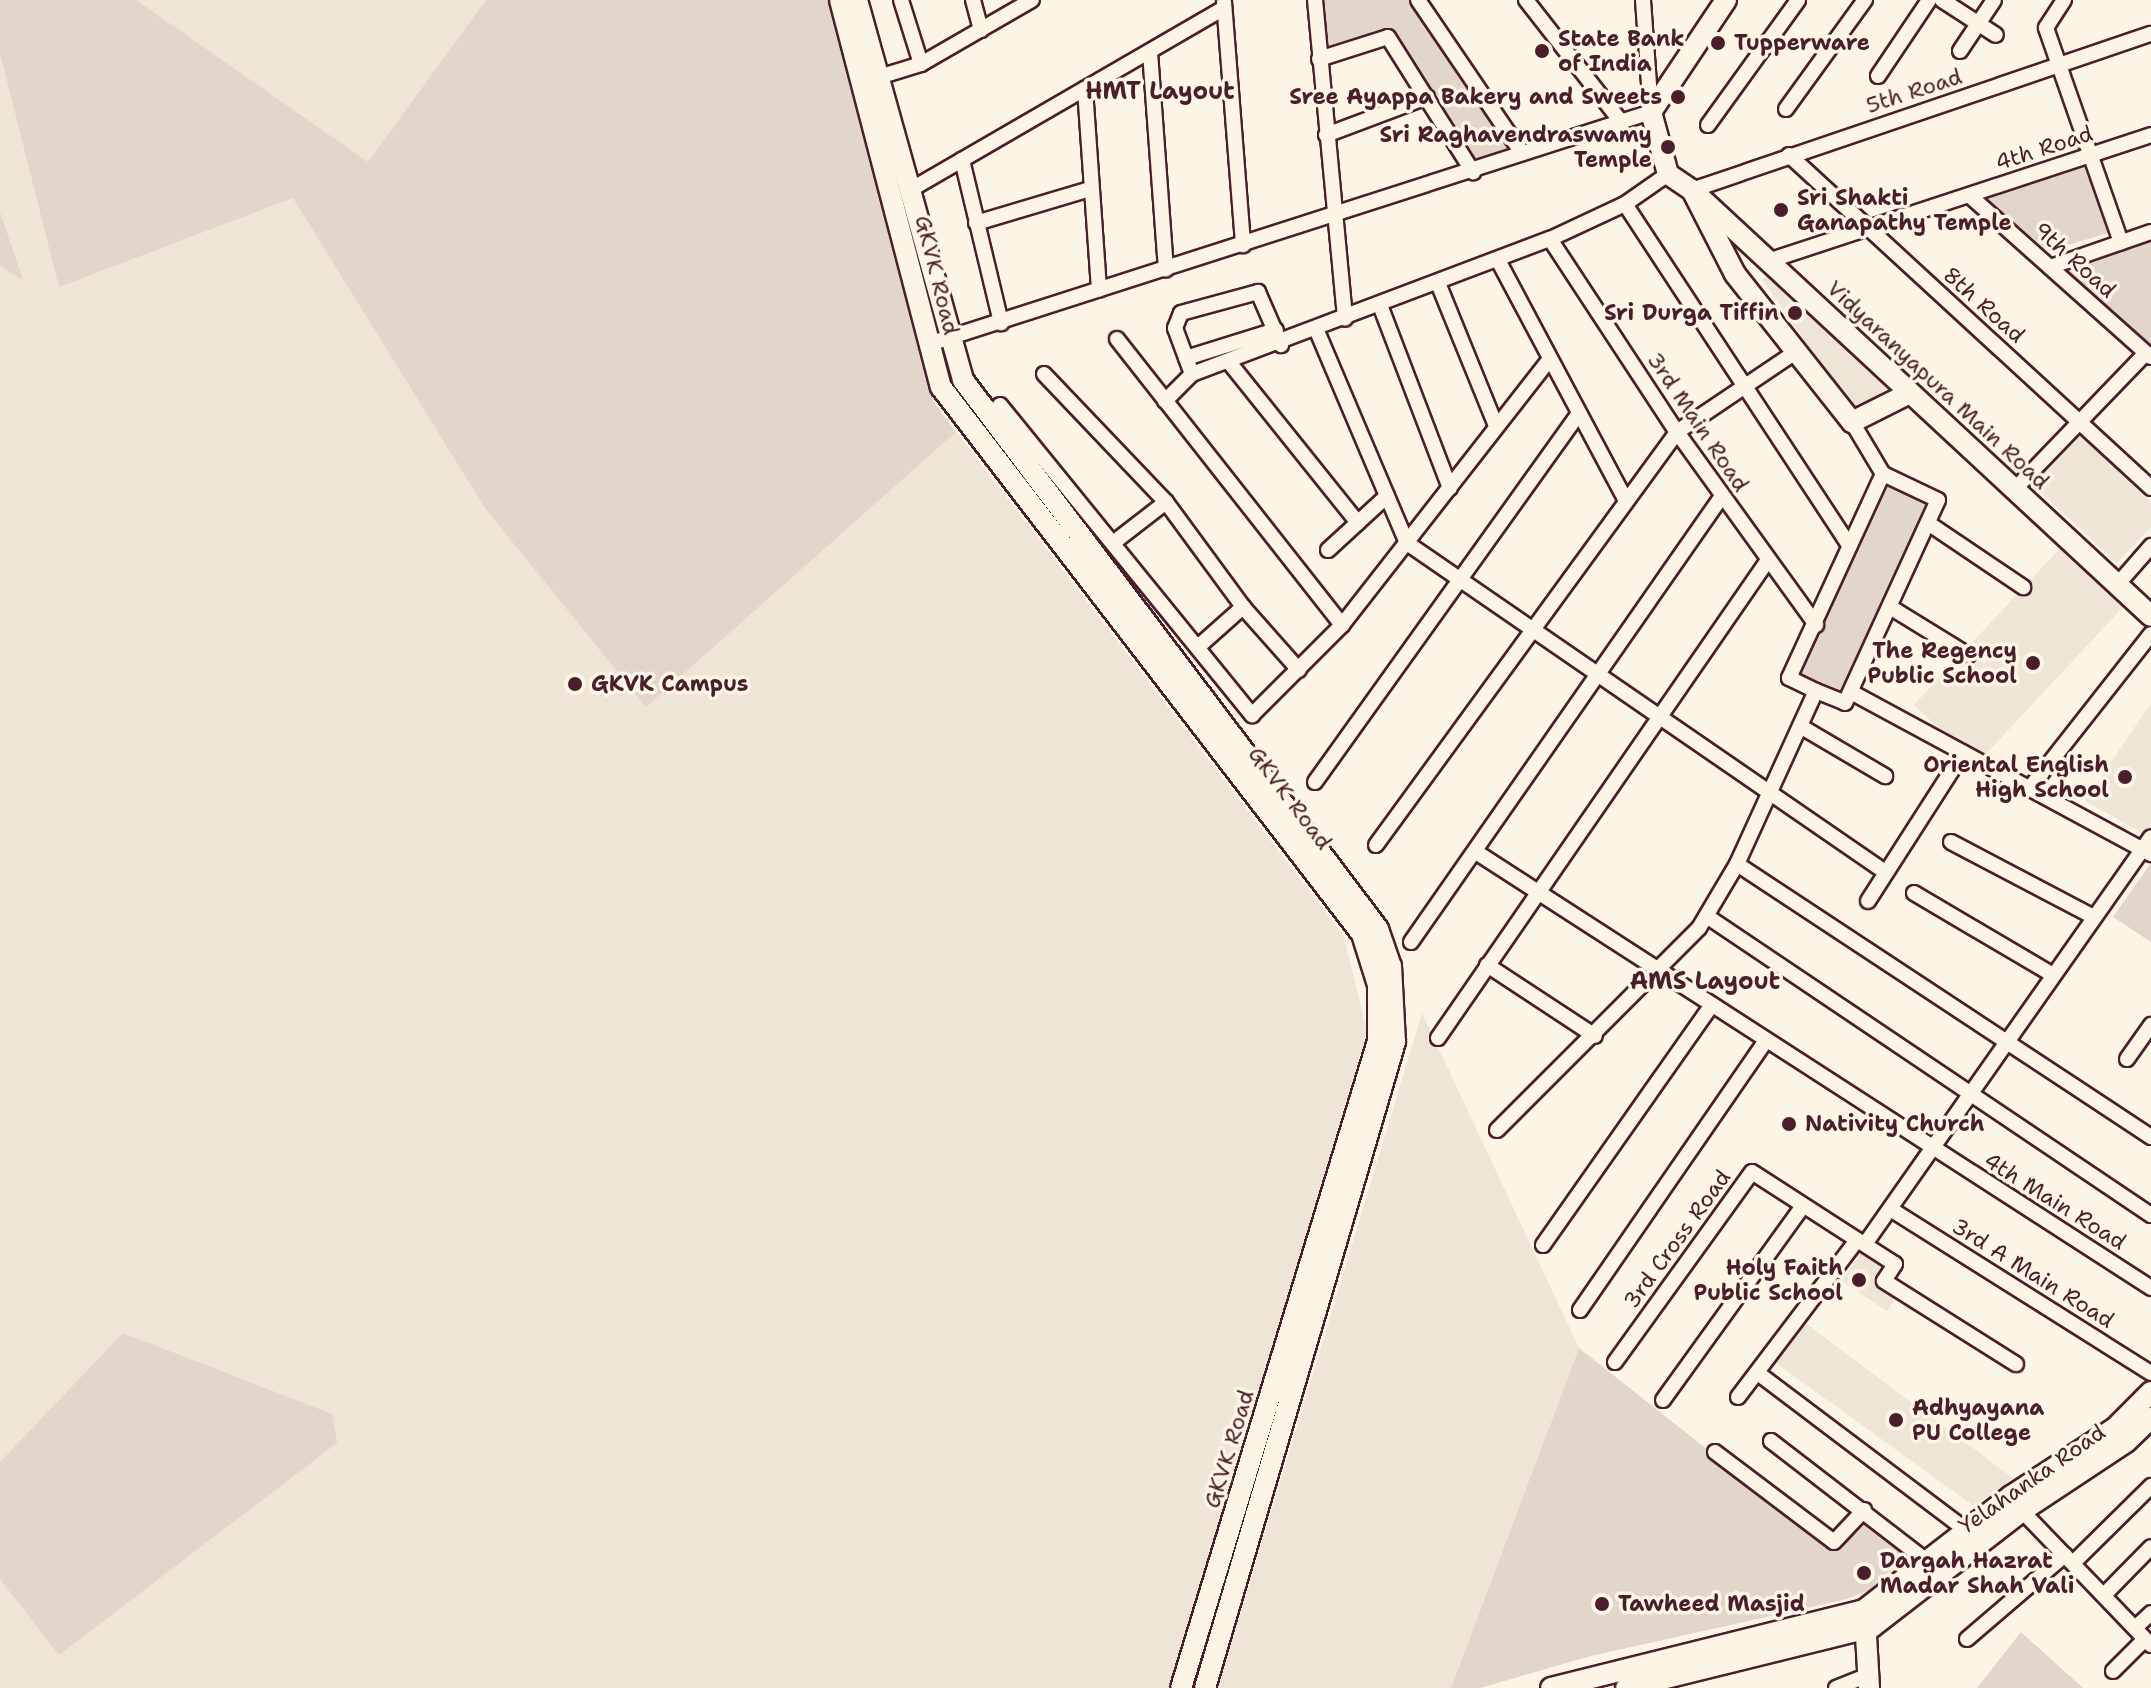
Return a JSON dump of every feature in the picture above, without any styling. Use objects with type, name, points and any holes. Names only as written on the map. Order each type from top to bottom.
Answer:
[{"type":"main road","points":[[1668,174],[1651,112],[1726,0]]},
{"type":"main road","name":"GKVK Road","points":[[850,4],[939,342],[963,380],[1378,929],[1395,985],[1395,1042],[1205,1688]]},
{"type":"main road","name":"GKVK Road","points":[[870,79],[910,190],[939,342],[941,387],[961,418],[1097,584],[1362,934],[1378,985],[1378,1041],[1181,1688]]},
{"type":"main road","name":"Vidyaranyapura Main Road","points":[[1668,174],[1692,190],[2151,616]]},
{"type":"main road","points":[[1692,190],[1735,274],[1794,353],[1852,422],[1910,393]]},
{"type":"main road","name":"Yelahanka Road","points":[[1551,1688],[1865,1619],[1927,1561],[2115,1428],[2151,1392]]},
{"type":"main road","name":"Yelahanka Road","points":[[1626,1688],[1865,1619],[2126,1442],[2151,1418]]},
{"type":"main road","points":[[1865,1619],[1868,1682]]},
{"type":"street","points":[[901,0],[921,64]]},
{"type":"street","points":[[973,0],[981,30]]},
{"type":"street","points":[[870,79],[921,64],[1032,0]]},
{"type":"street","points":[[1315,0],[1345,319]]},
{"type":"street","points":[[1418,0],[1522,153]]},
{"type":"street","points":[[1526,0],[1619,119]]},
{"type":"street","points":[[939,342],[1473,172],[1619,119],[1651,112],[1643,0]]},
{"type":"street","points":[[1708,125],[1798,0]]},
{"type":"street","points":[[1786,109],[1865,0]]},
{"type":"street","points":[[1878,76],[1929,0]]},
{"type":"street","points":[[1942,0],[1996,35]]},
{"type":"street","points":[[1960,51],[1994,0]]},
{"type":"street","points":[[2064,0],[2046,28],[2121,242]]},
{"type":"street","points":[[910,190],[1150,52],[1224,4],[1243,245]]},
{"type":"street","name":"5th Road","points":[[1692,190],[2151,34]]},
{"type":"street","points":[[1319,59],[1388,37],[1473,172]]},
{"type":"street","points":[[1150,52],[1166,269]]},
{"type":"street","points":[[1085,89],[1099,290]]},
{"type":"street","points":[[1326,135],[1427,97]]},
{"type":"street","name":"4th Road","points":[[1768,261],[1870,230],[2151,135]]},
{"type":"street","name":"8th Road","points":[[1789,155],[2151,488]]},
{"type":"street","points":[[962,160],[1001,323]]},
{"type":"street","points":[[1186,358],[1317,331],[1550,239],[1625,204],[1668,174]]},
{"type":"street","points":[[976,223],[1090,189]]},
{"type":"street","name":"9th Road","points":[[1970,196],[2148,355]]},
{"type":"street","points":[[1625,204],[1850,546]]},
{"type":"street","points":[[2050,267],[2151,232]]},
{"type":"street","name":"3rd Main Road","points":[[1550,239],[1677,432],[1816,625]]},
{"type":"street","points":[[1498,260],[1548,361],[1625,499]]},
{"type":"street","points":[[1438,283],[1496,426]]},
{"type":"street","points":[[1192,374],[1176,320],[1181,313],[1258,292],[1279,338]]},
{"type":"street","points":[[1380,305],[1450,488]]},
{"type":"street","points":[[1317,331],[1407,543],[1885,872]]},
{"type":"street","points":[[1165,401],[1192,374],[1229,362],[1279,338]]},
{"type":"street","points":[[1117,339],[1342,625]]},
{"type":"street","points":[[1376,845],[1625,499],[1677,432],[1794,353]]},
{"type":"street","points":[[2015,489],[2078,420],[2148,355]]},
{"type":"street","points":[[1000,405],[1252,715],[1342,625],[1548,361]]},
{"type":"street","points":[[1229,362],[1358,523]]},
{"type":"street","points":[[1044,374],[1166,502],[1243,607],[1299,670]]},
{"type":"street","points":[[1315,782],[1578,414]]},
{"type":"street","points":[[1852,422],[1883,474],[1938,500],[1845,703],[1789,678],[1883,474]]},
{"type":"street","points":[[1328,550],[1387,496]]},
{"type":"street","points":[[1411,942],[1722,496]]},
{"type":"street","points":[[1113,543],[1166,502]]},
{"type":"street","points":[[1928,523],[2023,587]]},
{"type":"street","points":[[2117,585],[2151,546]]},
{"type":"street","points":[[1438,1038],[1664,717],[1768,560]]},
{"type":"street","points":[[1199,646],[1243,607]]},
{"type":"street","points":[[1890,607],[1968,655]]},
{"type":"street","points":[[2029,789],[2151,634]]},
{"type":"street","points":[[1497,1130],[1658,973],[1708,917],[1737,864],[1816,691]]},
{"type":"street","points":[[1738,1397],[1861,1242],[1892,1210],[2053,975],[2148,847],[2029,789],[1851,692]]},
{"type":"street","points":[[1800,726],[1885,776]]},
{"type":"street","points":[[1868,901],[1963,753]]},
{"type":"street","points":[[1951,842],[2094,917]]},
{"type":"street","name":"4th Main Road","points":[[1476,852],[1710,1007],[2151,1288]]},
{"type":"street","points":[[1737,864],[2151,1137]]},
{"type":"street","points":[[1914,893],[2053,975]]},
{"type":"street","points":[[1708,917],[2151,1215]]},
{"type":"street","points":[[1487,965],[1595,1036]]},
{"type":"street","points":[[1543,1245],[1710,1007]]},
{"type":"street","points":[[2127,1059],[2151,1025]]},
{"type":"street","points":[[1580,1310],[1765,1042]]},
{"type":"street","name":"3rd Cross Road","points":[[1615,1362],[1752,1172],[1895,1264],[1884,1281],[2016,1364]]},
{"type":"street","points":[[1663,1400],[1803,1206]]},
{"type":"street","name":"3rd A Main Road","points":[[1892,1210],[2151,1373]]},
{"type":"street","points":[[1759,1374],[1967,1531]]},
{"type":"street","points":[[1771,1441],[1927,1561]]},
{"type":"street","points":[[1715,1452],[1834,1542],[1864,1510]]},
{"type":"street","points":[[1967,1639],[2069,1559],[2151,1486]]},
{"type":"street","points":[[2022,1511],[2144,1637]]},
{"type":"street","points":[[2104,1595],[2151,1547]]},
{"type":"street","points":[[2113,1671],[2144,1637],[2151,1613]]},
{"type":"street","points":[[1836,1688],[1868,1682]]},
{"type":"shaded area","name":"GKVK Campus","points":[[0,0],[828,0],[935,404],[1344,936],[1367,1032],[1171,1688],[0,1688]]},
{"type":"shaded area","points":[[0,0],[136,0],[368,162],[486,0],[828,0],[935,404],[956,432],[646,707],[485,508],[293,198],[59,287],[0,53]]},
{"type":"shaded area","points":[[1318,0],[1413,0],[1516,151],[1474,167],[1390,32],[1322,53]]},
{"type":"shaded area","points":[[2085,164],[2108,233],[2048,251],[1983,196]]},
{"type":"shaded area","points":[[0,212],[23,280],[0,266]]},
{"type":"shaded area","points":[[2151,240],[2151,350],[2064,269]]},
{"type":"shaded area","points":[[1767,276],[1893,388],[1853,410],[1762,279]]},
{"type":"shaded area","points":[[2077,433],[2151,502],[2151,527],[2117,563],[2031,483]]},
{"type":"shaded area","points":[[1890,482],[1931,501],[1840,696],[1799,677]]},
{"type":"shaded area","name":"The Regency Public School","points":[[2066,542],[2129,601],[1977,764],[1914,705]]},
{"type":"shaded area","name":"Oriental English High School","points":[[2151,703],[2151,834],[2149,837],[2085,801]]},
{"type":"shaded area","points":[[2151,863],[2151,942],[2113,917]]},
{"type":"shaded area","points":[[1422,1013],[1579,1348],[1451,1688],[1218,1688]]},
{"type":"shaded area","name":"Holy Faith Public School","points":[[1863,1249],[1885,1264],[1876,1279],[1898,1294],[1887,1311],[1842,1281]]},
{"type":"shaded area","name":"Adhyayana PU College","points":[[1804,1322],[2013,1478],[1974,1506],[1776,1363]]},
{"type":"shaded area","points":[[123,1333],[332,1414],[337,1443],[59,1655],[0,1579],[0,1462]]},
{"type":"shaded area","points":[[1579,1348],[1833,1549],[1866,1518],[1911,1552],[1871,1590],[1843,1600],[1591,1656],[1480,1688],[1451,1688]]},
{"type":"shaded area","points":[[2021,1632],[2083,1688],[1977,1688]]},
{"type":"place","name":"Tupperware","points":[[1718,43]]},
{"type":"place","name":"State Bank of India","points":[[1542,51]]},
{"type":"place","name":"Sree Ayappa Bakery and Sweets","points":[[1678,97]]},
{"type":"place","name":"Sri Raghavendraswamy Temple","points":[[1668,147]]},
{"type":"place","name":"Sri Shakti Ganapathy Temple","points":[[1781,210]]},
{"type":"place","name":"Sri Durga Tiffin","points":[[1795,313]]},
{"type":"place","name":"The Regency Public School","points":[[2033,663]]},
{"type":"place","name":"GKVK Campus","points":[[575,684]]},
{"type":"place","name":"Oriental English High School","points":[[2125,777]]},
{"type":"place","name":"Nativity Church","points":[[1789,1124]]},
{"type":"place","name":"Holy Faith Public School","points":[[1859,1280]]},
{"type":"place","name":"Adhyayana PU College","points":[[1896,1420]]},
{"type":"place","name":"Dargah Hazrat Madar Shah Vali","points":[[1864,1573]]},
{"type":"place","name":"Tawheed Masjid","points":[[1602,1604]]},
{"type":"district","name":"HMT Layout","points":[[1160,92]]},
{"type":"district","name":"AMS Layout","points":[[1705,982]]}]
